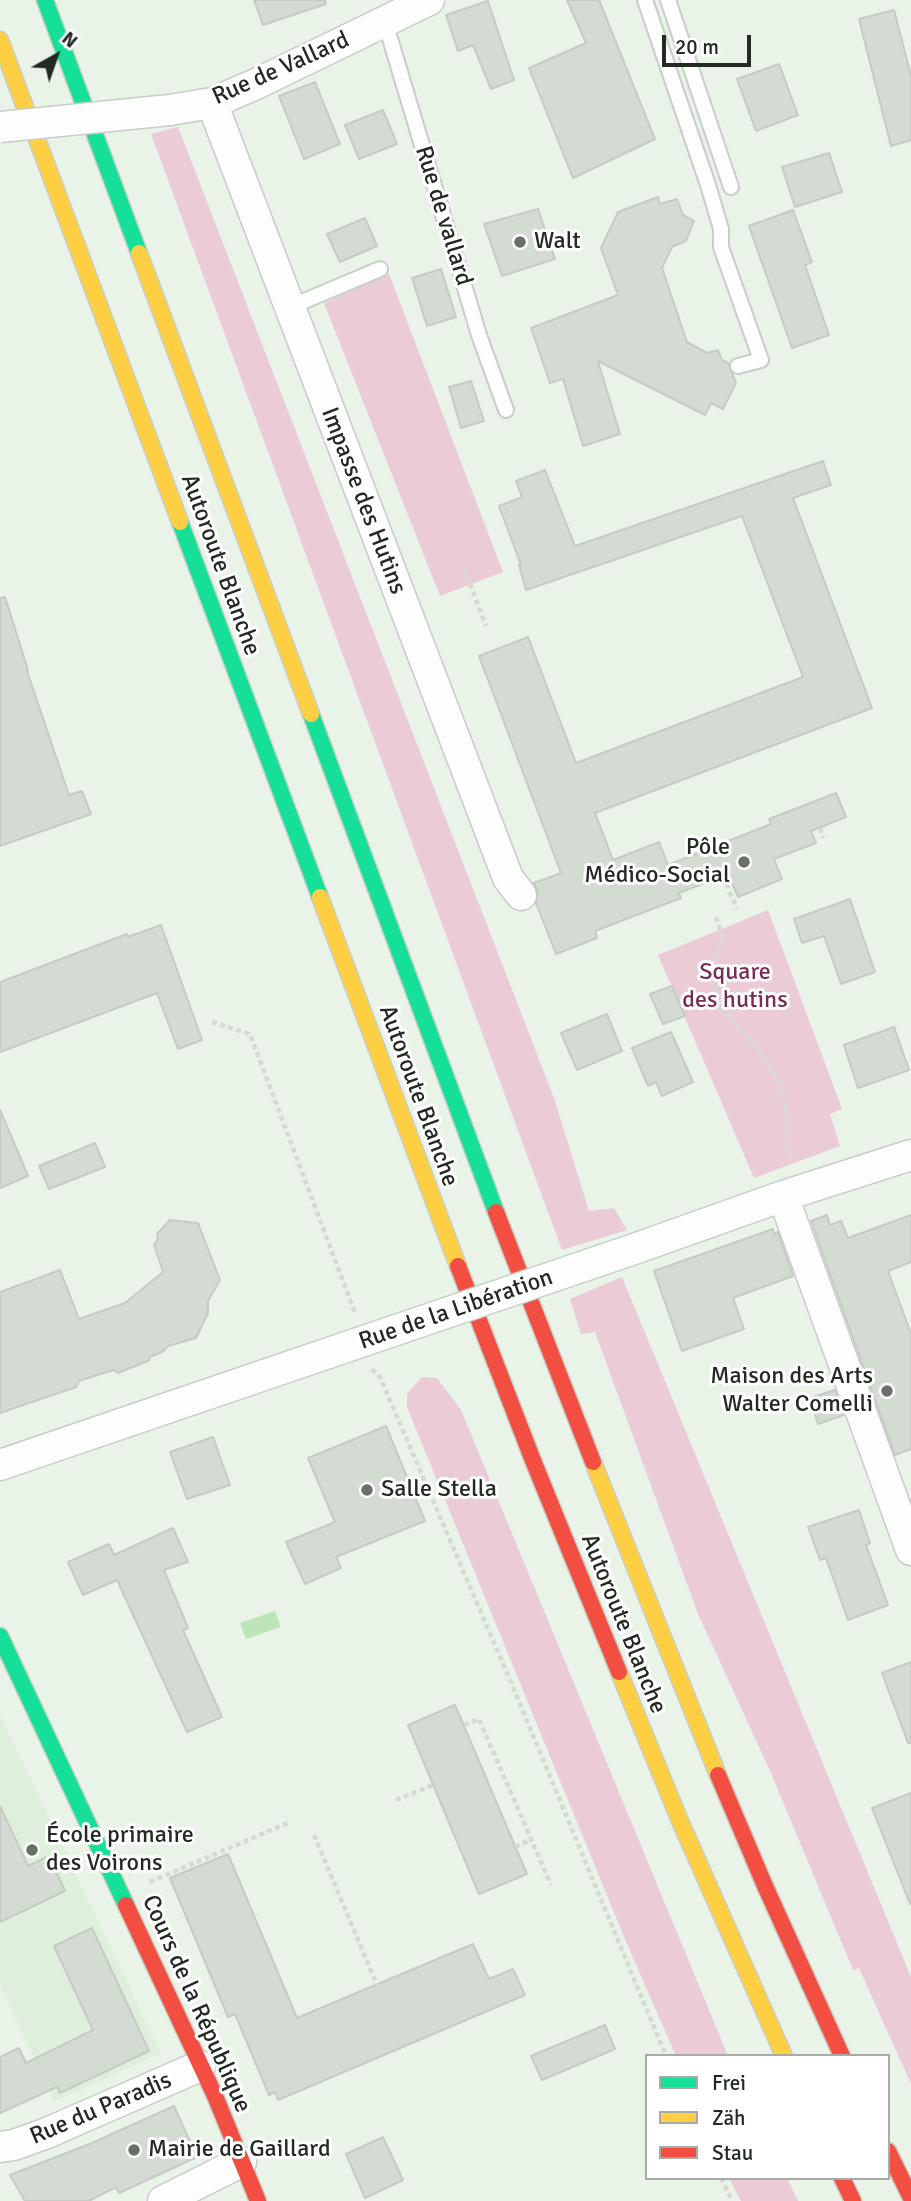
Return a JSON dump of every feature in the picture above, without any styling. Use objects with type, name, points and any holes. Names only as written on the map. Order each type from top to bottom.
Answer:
[{"type":"main road","name":"Autoroute Blanche","points":[[45,0],[564,1391],[696,1723],[765,1886],[841,2054]]},
{"type":"main road","name":"Autoroute Blanche","points":[[0,40],[527,1446],[675,1809],[783,2054]]},
{"type":"main road","name":"Cours de la République","points":[[0,1636],[200,2066],[258,2201]]},
{"type":"main road","points":[[890,2155],[911,2198]]},
{"type":"main road","points":[[843,2180],[853,2201]]},
{"type":"street","name":"Rue de Vallard","points":[[0,127],[170,110],[212,103],[429,0]]},
{"type":"street","name":"Impasse des Hutins","points":[[212,103],[508,878],[521,895]]},
{"type":"street","name":"Rue de la Libération","points":[[0,1465],[637,1248],[793,1192],[911,1155]]},
{"type":"street","points":[[793,1192],[911,1550]]},
{"type":"street","name":"Rue du Paradis","points":[[0,2147],[47,2133],[200,2066]]},
{"type":"street","points":[[163,2201],[241,2162]]},
{"type":"lane","points":[[645,0],[708,185],[721,229],[722,247],[761,360],[738,366]]},
{"type":"lane","points":[[668,0],[731,187]]},
{"type":"lane","name":"Rue de vallard","points":[[385,22],[479,335],[506,410]]},
{"type":"lane","points":[[0,108],[38,141]]},
{"type":"lane","points":[[290,307],[380,268]]},
{"type":"path","points":[[464,568],[486,626]]},
{"type":"path","points":[[820,828],[823,838]]},
{"type":"path","points":[[723,876],[737,909]]},
{"type":"path","points":[[716,917],[723,938],[711,969],[720,1005],[730,1020],[760,1051],[777,1077],[787,1111],[793,1192]]},
{"type":"path","points":[[212,1022],[250,1034],[356,1317],[346,1320],[362,1363],[380,1377],[510,1680],[665,2054]]},
{"type":"path","points":[[464,1725],[479,1719],[551,1885]]},
{"type":"path","points":[[396,1800],[433,1785]]},
{"type":"path","points":[[121,1893],[290,1822]]},
{"type":"path","points":[[314,1835],[377,1985]]},
{"type":"path","points":[[515,1847],[531,1840]]},
{"type":"path","points":[[722,2180],[732,2201]]},
{"type":"shaded area","points":[[275,1611],[281,1627],[246,1639],[240,1623]]},
{"type":"shaded area","name":"École primaire des Voirons","points":[[0,1714],[161,2053],[54,2102],[0,1985]]},
{"type":"green space","points":[[178,127],[554,1098],[589,1211],[614,1208],[627,1230],[562,1250],[151,134]]},
{"type":"green space","points":[[389,274],[503,572],[440,596],[324,303]]},
{"type":"green space","name":"Square des hutins","points":[[768,910],[842,1109],[830,1114],[840,1146],[754,1178],[658,955]]},
{"type":"green space","points":[[622,1277],[911,1977],[911,2084],[859,1968],[853,1970],[771,1773],[698,1614],[595,1332],[581,1334],[570,1299]]},
{"type":"green space","points":[[422,1377],[437,1378],[461,1410],[727,2054],[675,2054],[624,1937],[407,1407],[407,1394]]},
{"type":"green space","points":[[730,2180],[788,2180],[798,2201],[741,2201]]},
{"type":"building","points":[[254,0],[325,0],[326,4],[263,25]]},
{"type":"building","points":[[567,0],[599,0],[655,139],[573,178],[529,68],[586,43]]},
{"type":"building","points":[[488,1],[514,80],[491,89],[473,45],[458,51],[446,15]]},
{"type":"building","points":[[894,10],[911,76],[911,140],[891,146],[859,19]]},
{"type":"building","points":[[779,64],[798,115],[756,131],[737,79]]},
{"type":"building","points":[[315,82],[340,144],[304,159],[279,96]]},
{"type":"building","points":[[383,110],[397,144],[359,159],[345,125]]},
{"type":"building","points":[[829,153],[842,192],[795,207],[782,167]]},
{"type":"building","points":[[658,197],[660,204],[677,199],[683,215],[694,221],[686,241],[672,247],[662,268],[687,342],[707,353],[718,350],[722,360],[728,363],[736,383],[723,409],[711,403],[705,415],[598,361],[620,434],[583,446],[563,379],[550,383],[531,328],[618,295],[601,248],[618,212]]},
{"type":"building","name":"Walt","points":[[538,209],[555,259],[502,276],[484,224]]},
{"type":"building","points":[[793,210],[812,262],[805,265],[829,335],[792,348],[749,226]]},
{"type":"building","points":[[365,218],[377,246],[340,262],[327,234]]},
{"type":"building","points":[[441,269],[456,317],[427,326],[412,278]]},
{"type":"building","points":[[471,381],[484,421],[461,428],[449,387]]},
{"type":"building","points":[[823,461],[831,485],[793,498],[872,708],[595,813],[613,860],[659,842],[668,865],[771,824],[769,819],[836,793],[846,817],[811,831],[816,843],[774,859],[782,879],[738,897],[728,874],[679,893],[681,898],[595,931],[597,938],[556,954],[536,903],[538,893],[534,883],[561,873],[479,656],[528,637],[576,763],[803,677],[742,516],[526,590],[521,565],[499,506],[522,497],[516,481],[545,470],[575,546]]},
{"type":"building","points":[[5,597],[69,795],[82,791],[91,814],[0,846],[0,598]]},
{"type":"building","points":[[850,899],[875,972],[841,984],[824,936],[802,943],[794,919]]},
{"type":"building","points":[[161,925],[202,1040],[178,1049],[157,993],[0,1052],[0,982],[127,934],[128,937]]},
{"type":"building","points":[[672,986],[685,1016],[663,1024],[650,994]]},
{"type":"building","points":[[607,1014],[622,1051],[577,1070],[561,1033]]},
{"type":"building","points":[[894,1027],[909,1070],[858,1088],[844,1045]]},
{"type":"building","points":[[671,1032],[693,1082],[662,1096],[656,1082],[648,1086],[632,1048]]},
{"type":"building","points":[[0,1110],[28,1176],[0,1188]]},
{"type":"building","points":[[95,1143],[105,1167],[49,1189],[39,1166]]},
{"type":"building","name":"Maison des Arts Walter Comelli","points":[[827,1215],[830,1225],[841,1221],[848,1238],[911,1215],[911,1262],[888,1271],[911,1334],[911,1449],[895,1455],[811,1221]]},
{"type":"building","points":[[170,1220],[198,1223],[220,1280],[208,1301],[208,1313],[196,1338],[168,1346],[148,1361],[118,1373],[113,1370],[79,1381],[76,1387],[0,1413],[0,1292],[60,1270],[79,1319],[125,1303],[163,1272],[154,1245],[158,1239],[157,1234]]},
{"type":"building","points":[[773,1229],[774,1234],[778,1232],[793,1276],[733,1298],[744,1329],[682,1351],[654,1271]]},
{"type":"building","points":[[835,1390],[844,1415],[818,1424],[810,1398]]},
{"type":"building","name":"Salle Stella","points":[[386,1426],[425,1521],[336,1557],[341,1568],[305,1584],[286,1542],[335,1522],[308,1458]]},
{"type":"building","points":[[213,1437],[230,1485],[187,1499],[170,1452]]},
{"type":"building","points":[[859,1510],[870,1543],[866,1545],[888,1605],[848,1620],[826,1558],[820,1560],[808,1527]]},
{"type":"building","points":[[173,1528],[188,1562],[164,1570],[188,1628],[183,1630],[222,1717],[187,1732],[117,1580],[83,1595],[68,1562],[109,1544],[114,1555]]},
{"type":"building","points":[[911,1662],[911,1743],[908,1743],[882,1673]]},
{"type":"building","points":[[455,1705],[527,1874],[479,1894],[408,1725]]},
{"type":"building","points":[[911,1793],[911,1904],[910,1904],[872,1808]]},
{"type":"building","points":[[0,1806],[28,1866],[49,1856],[65,1891],[0,1922]]},
{"type":"building","points":[[228,1854],[297,2018],[473,1944],[489,1979],[513,1969],[525,1995],[278,2100],[275,2092],[269,2095],[235,2014],[228,2017],[170,1878]]},
{"type":"building","points":[[92,1928],[149,2051],[60,2093],[57,2087],[0,2113],[0,2057],[19,2048],[26,2063],[93,2030],[54,1946]]},
{"type":"building","points":[[605,2025],[615,2049],[542,2080],[531,2056]]},
{"type":"building","name":"Mairie de Gaillard","points":[[174,2106],[197,2157],[119,2193],[116,2187],[89,2201],[25,2201],[10,2175],[92,2143]]},
{"type":"building","points":[[383,2137],[403,2180],[365,2198],[346,2154]]},
{"type":"traffic: fast","points":[[45,0],[139,253]]},
{"type":"traffic: fast","points":[[180,522],[320,897]]},
{"type":"traffic: fast","points":[[311,714],[496,1212]]},
{"type":"traffic: fast","points":[[0,1636],[126,1905]]},
{"type":"traffic: slow","points":[[0,40],[180,522]]},
{"type":"traffic: slow","points":[[139,253],[311,714]]},
{"type":"traffic: slow","points":[[320,897],[458,1266]]},
{"type":"traffic: slow","points":[[593,1462],[718,1775]]},
{"type":"traffic: slow","points":[[619,1672],[680,1821],[783,2054]]},
{"type":"traffic: jam","points":[[496,1212],[593,1462]]},
{"type":"traffic: jam","points":[[458,1266],[619,1672]]},
{"type":"traffic: jam","points":[[718,1775],[841,2054]]},
{"type":"traffic: jam","points":[[126,1905],[215,2096],[258,2201]]},
{"type":"traffic: jam","points":[[890,2155],[911,2198]]},
{"type":"traffic: jam","points":[[843,2180],[853,2201]]},
{"type":"place","name":"Walt","points":[[520,242]]},
{"type":"place","name":"Pôle Médico-Social","points":[[744,862]]},
{"type":"place","name":"Maison des Arts Walter Comelli","points":[[887,1391]]},
{"type":"place","name":"Salle Stella","points":[[367,1490]]},
{"type":"place","name":"École primaire des Voirons","points":[[32,1850]]},
{"type":"place","name":"Mairie de Gaillard","points":[[134,2150]]}]
